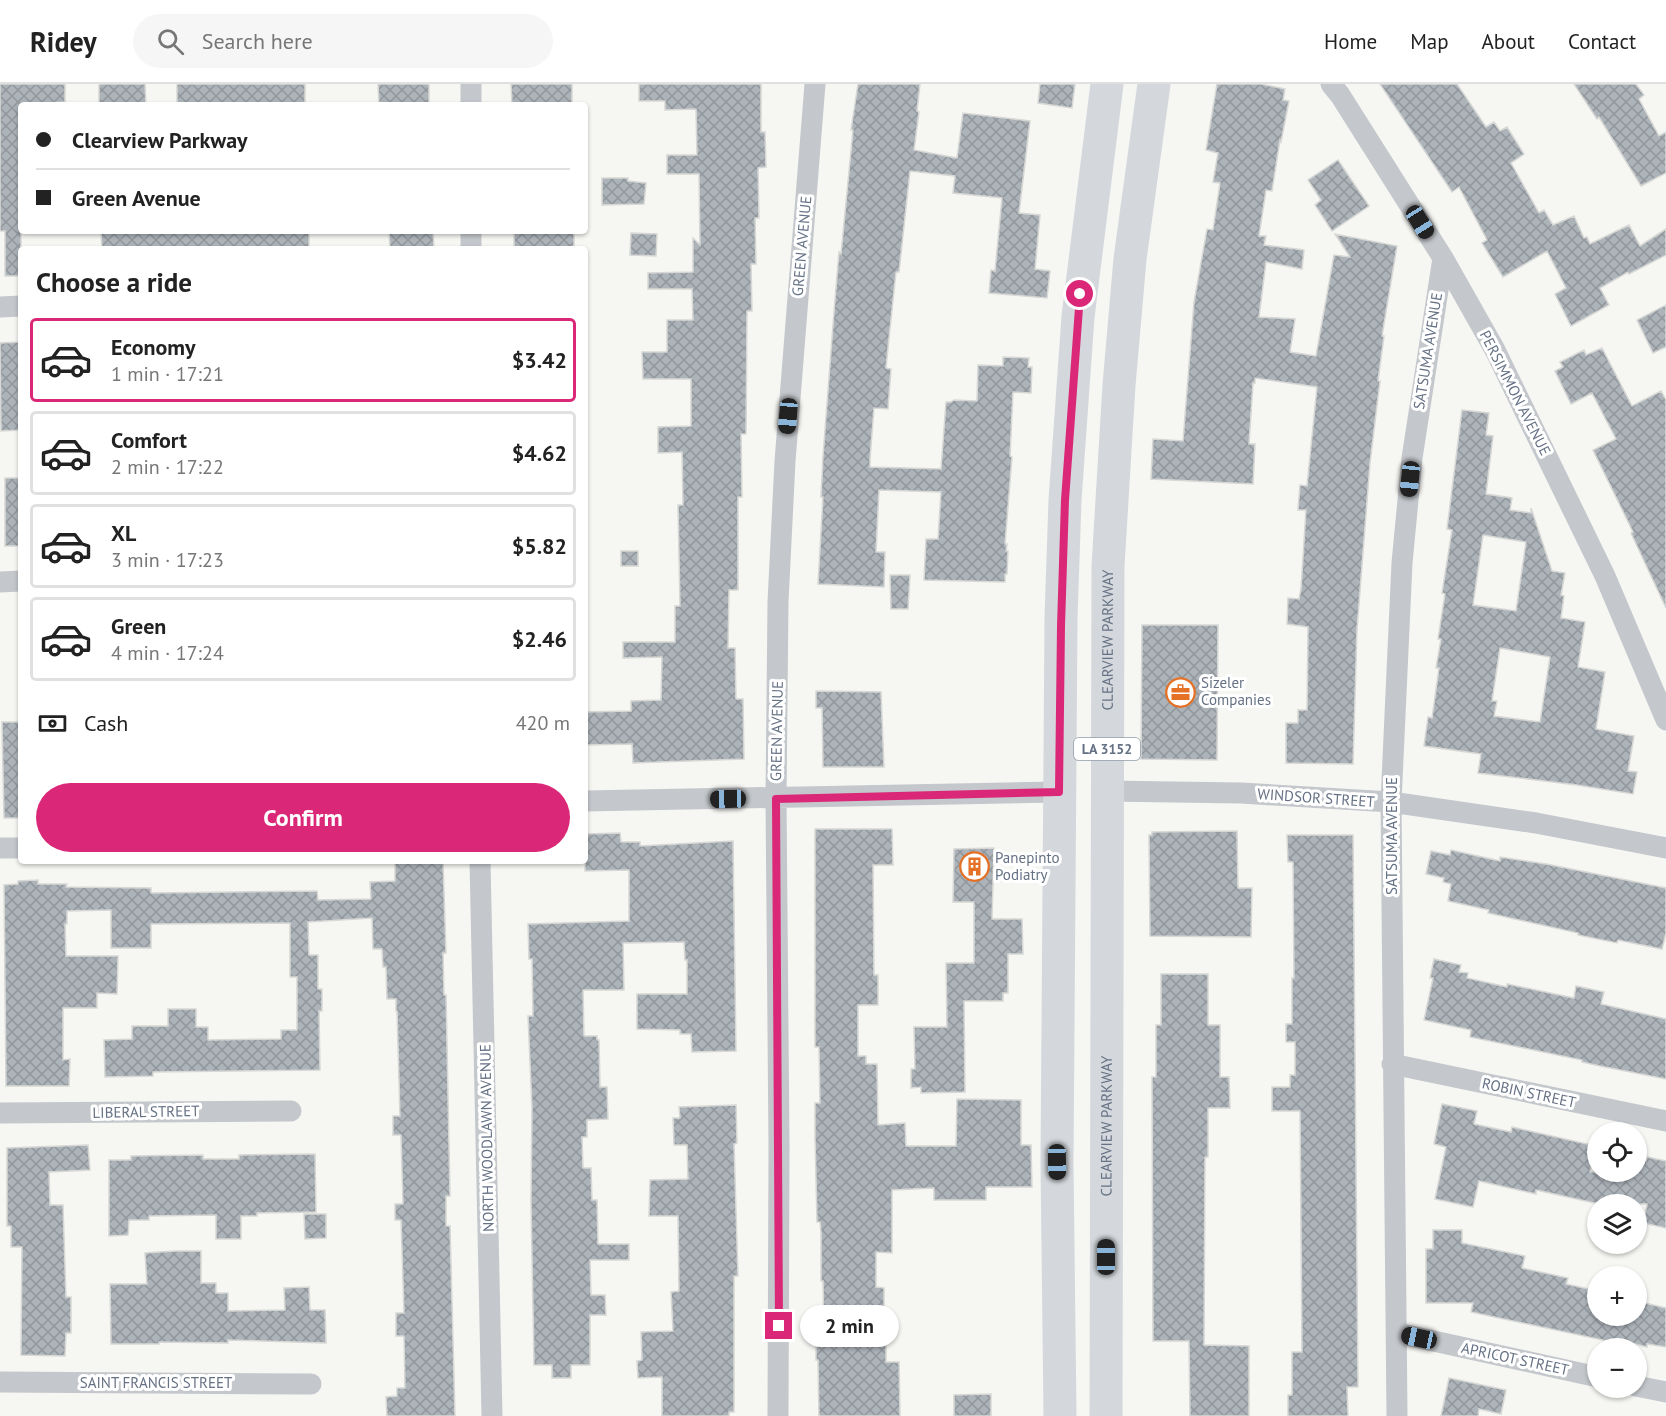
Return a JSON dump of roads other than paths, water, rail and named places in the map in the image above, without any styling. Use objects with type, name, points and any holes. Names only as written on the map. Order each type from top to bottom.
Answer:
[{"type":"highway","name":"LA 3152","points":[[1060,1416],[1057,1162],[1059,698],[1065,500],[1078,317],[1107,84]]},
{"type":"highway","name":"CLEARVIEW PARKWAY","points":[[1106,1416],[1108,566],[1119,385],[1130,259],[1154,84]]},
{"type":"highway","points":[[1059,698],[1079,716],[1079,771],[1083,782],[1093,788],[1106,791]]},
{"type":"highway","points":[[1059,792],[1072,795],[1083,803],[1088,818],[1089,870],[1107,885]]},
{"type":"street","points":[[471,84],[471,102]]},
{"type":"street","name":"GREEN AVENUE","points":[[778,1416],[779,1145],[776,799],[778,602],[785,461],[815,84]]},
{"type":"street","name":"PERSIMMON AVENUE","points":[[1331,84],[1443,258],[1495,350],[1605,576],[1666,720]]},
{"type":"street","name":"SATSUMA AVENUE","points":[[1396,1416],[1391,802],[1402,563],[1412,458],[1443,258]]},
{"type":"street","points":[[0,307],[18,306]]},
{"type":"street","points":[[0,582],[18,581]]},
{"type":"street","name":"WINDSOR STREET","points":[[1106,791],[1241,793],[1391,802],[1536,823],[1666,848]]},
{"type":"street","points":[[588,801],[1059,792]]},
{"type":"street","points":[[0,848],[18,848]]},
{"type":"street","name":"NORTH WOODLAWN AVENUE","points":[[480,864],[499,1415]]},
{"type":"street","name":"ROBIN STREET","points":[[1392,1064],[1666,1122]]},
{"type":"street","name":"LIBERAL STREET","points":[[0,1113],[291,1111]]},
{"type":"street","name":"APRICOT STREET","points":[[1397,1334],[1587,1375]]},
{"type":"street","name":"SAINT FRANCIS STREET","points":[[0,1382],[311,1384]]},
{"type":"street","points":[[1647,1388],[1666,1392]]},
{"type":"place","name":"Sizeler Companies","points":[[1180,692]]},
{"type":"place","name":"Panepinto Podiatry","points":[[974,867]]}]
